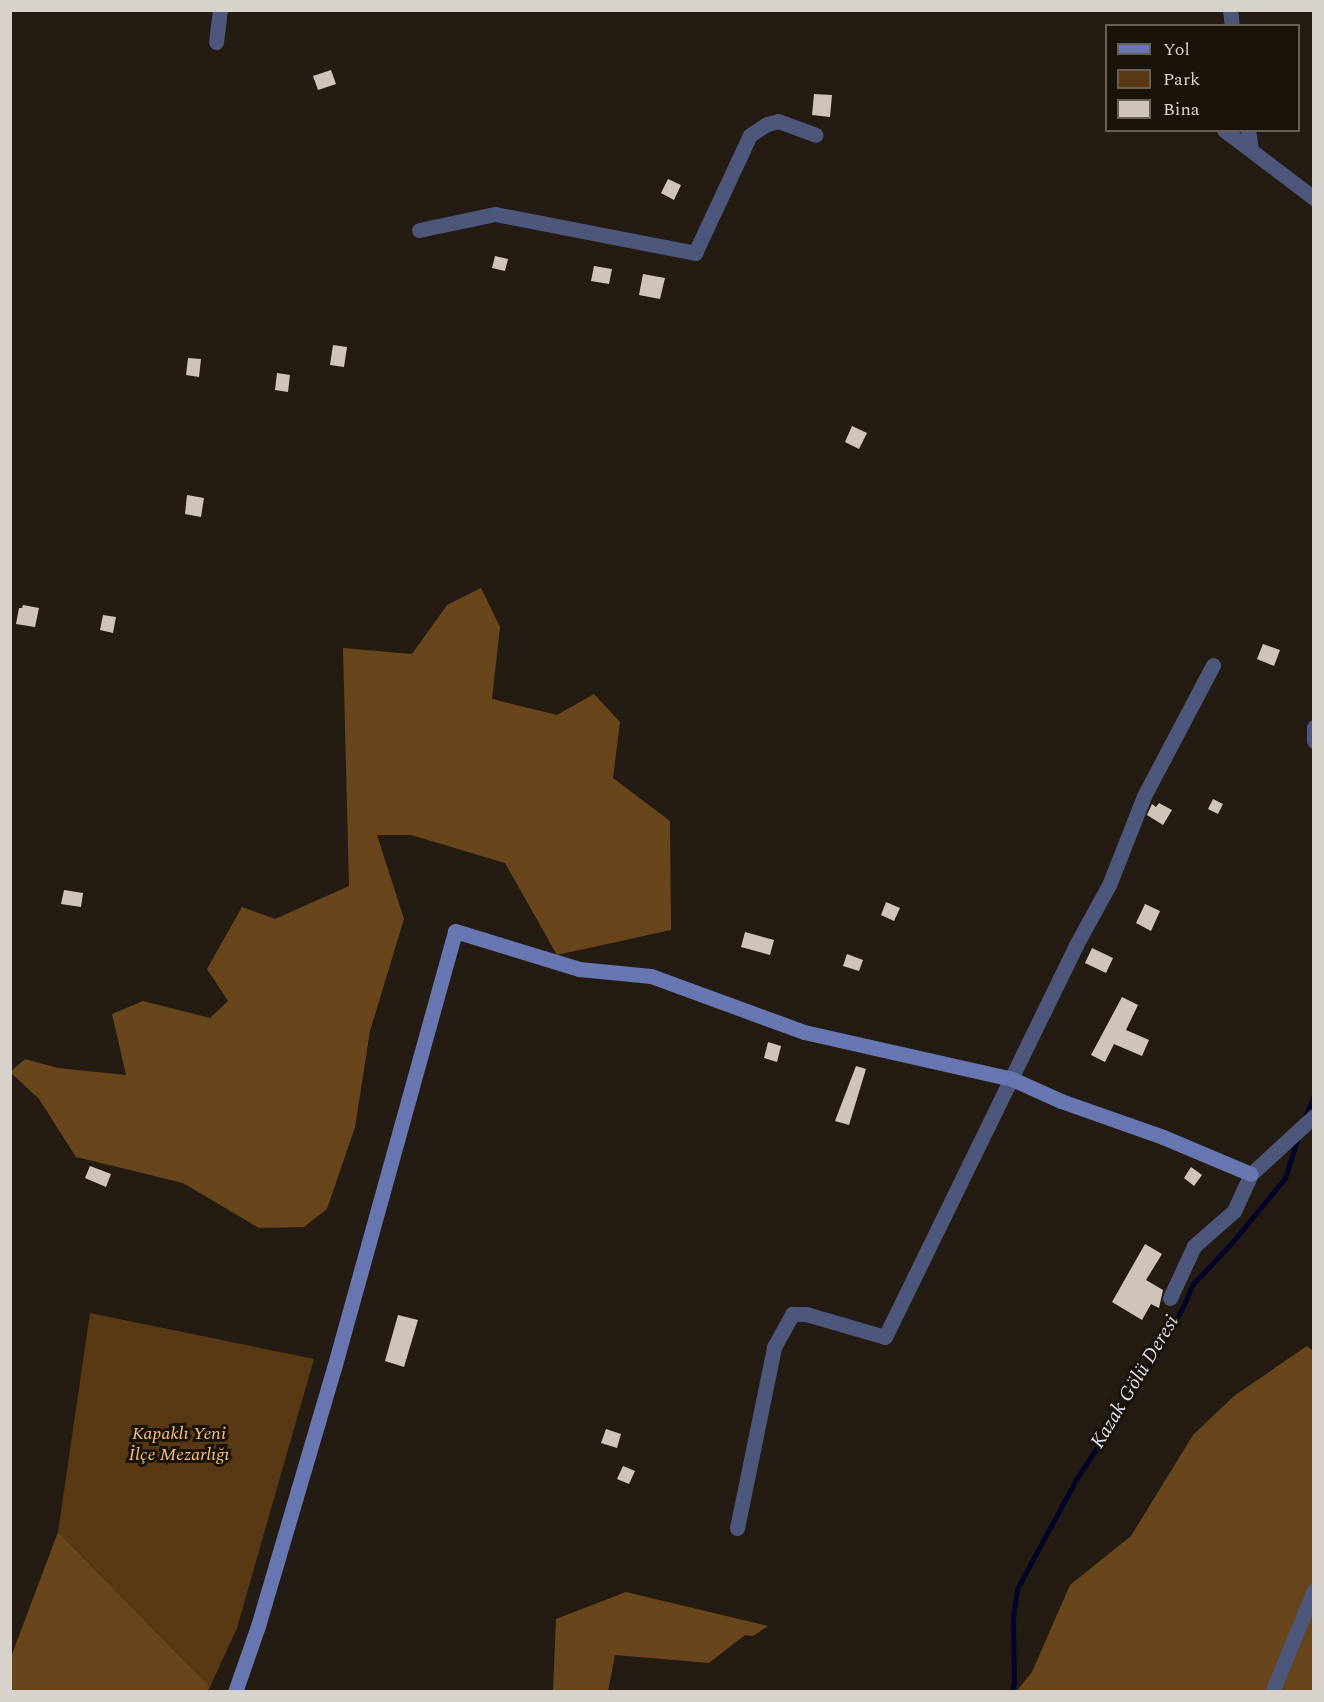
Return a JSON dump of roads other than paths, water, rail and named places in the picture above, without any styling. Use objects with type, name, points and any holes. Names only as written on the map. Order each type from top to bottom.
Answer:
[{"type":"street","points":[[216,42],[220,10]]},
{"type":"street","points":[[419,230],[495,214],[695,253],[750,135],[767,124],[778,121],[816,135]]},
{"type":"street","points":[[1227,132],[1314,198]]},
{"type":"street","points":[[1248,132],[1251,150]]},
{"type":"street","points":[[737,1528],[774,1347],[792,1314],[806,1314],[885,1337],[1076,945],[1109,885],[1144,796],[1213,665]]},
{"type":"street","points":[[1314,727],[1311,736],[1314,741]]},
{"type":"street","points":[[235,1692],[258,1626],[315,1432],[455,931],[579,969],[651,976],[804,1032],[1012,1079],[1061,1101],[1163,1137],[1251,1174]]},
{"type":"street","points":[[1170,1298],[1194,1246],[1234,1211],[1251,1174],[1314,1116]]},
{"type":"street","points":[[1272,1692],[1314,1590]]},
{"type":"waterway","name":"Kazak Gölü Deresi","points":[[1305,1117],[1314,1096]]},
{"type":"waterway","name":"Kazak Gölü Deresi","points":[[1012,1692],[1014,1682],[1013,1618],[1017,1589],[1076,1480],[1141,1380],[1181,1311],[1193,1284],[1230,1245],[1285,1178],[1298,1137]]},
{"type":"park label","name":"Kapaklı Yeni İlçe Mezarlığı","points":[[179,1445]]}]
